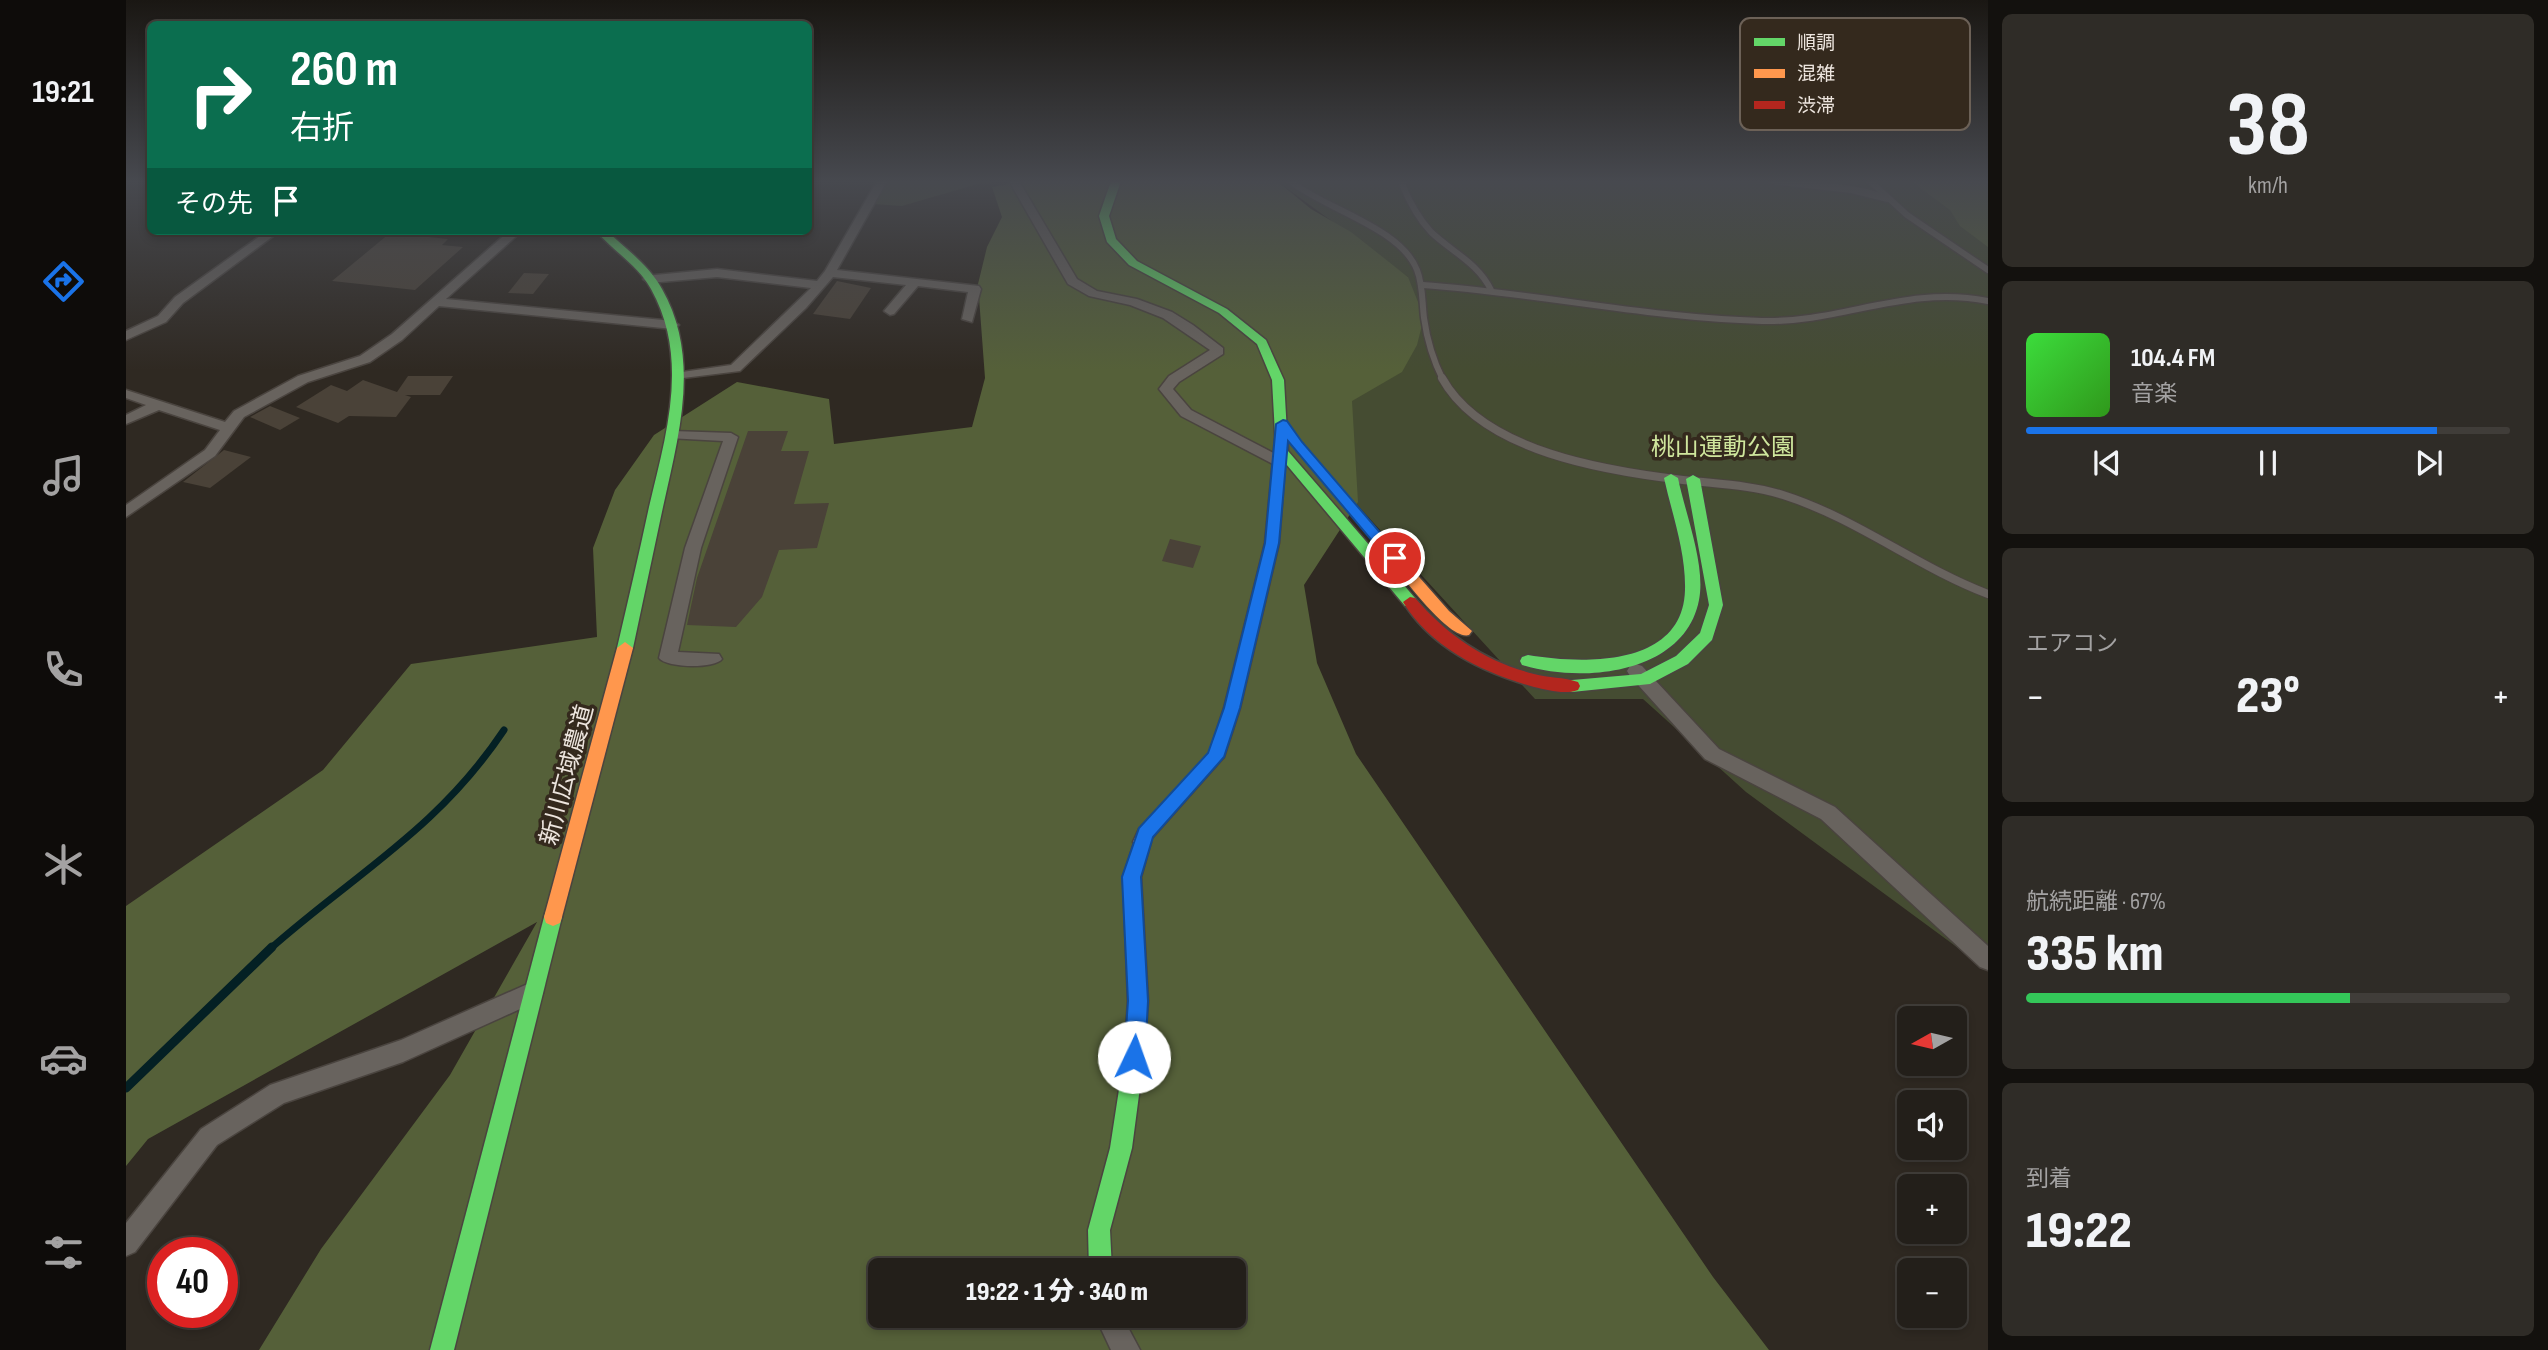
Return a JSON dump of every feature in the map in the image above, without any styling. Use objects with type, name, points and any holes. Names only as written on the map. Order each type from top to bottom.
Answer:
[{"type":"street","points":[[126,336],[162,318],[179,300],[256,244]]},
{"type":"street","points":[[126,512],[210,453],[239,414],[303,379],[365,359],[397,337],[501,244]]},
{"type":"street","name":"新川広域農道","points":[[442,1350],[532,993],[634,613],[673,435],[680,376],[673,325],[649,279],[614,244]]},
{"type":"street","points":[[680,376],[735,368],[830,274],[847,244]]},
{"type":"street","points":[[1051,244],[1072,281],[1085,292],[1134,302],[1170,315],[1198,332],[1218,351],[1174,379],[1166,390],[1186,413],[1278,461]]},
{"type":"street","points":[[1115,244],[1133,263],[1223,311],[1262,342],[1278,380],[1283,424],[1282,452],[1427,622],[1463,651],[1507,671],[1559,687],[1644,680],[1682,660],[1707,636],[1716,605],[1693,479]]},
{"type":"street","points":[[649,279],[717,273],[820,285]]},
{"type":"street","points":[[830,274],[975,289],[968,319]]},
{"type":"street","points":[[890,311],[915,282]]},
{"type":"street","points":[[436,302],[673,325]]},
{"type":"street","points":[[126,394],[228,428]]},
{"type":"street","points":[[126,420],[158,405]]},
{"type":"street","points":[[1100,1258],[1099,1230],[1121,1148],[1134,1057],[1138,1001],[1132,877],[1145,834],[1216,757],[1232,708],[1272,543],[1283,424]]},
{"type":"street","points":[[1283,424],[1297,445],[1444,615],[1475,639]]},
{"type":"street","points":[[673,435],[731,438],[693,548],[668,658],[713,659]]},
{"type":"street","points":[[1513,656],[1556,669],[1629,663],[1662,646],[1685,625],[1693,599],[1671,478]]},
{"type":"street","points":[[1629,663],[1712,754],[1828,813],[1988,960]]},
{"type":"street","points":[[126,1243],[209,1137],[278,1093],[403,1051],[532,993]]},
{"type":"street","points":[[1114,1328],[1126,1350]]},
{"type":"lane","points":[[1396,244],[1409,254],[1423,285],[1424,317],[1434,363],[1443,385],[1472,415],[1537,450],[1671,478],[1743,485],[1786,495],[1951,582],[1988,594]]},
{"type":"lane","points":[[1446,244],[1484,273],[1491,290]]},
{"type":"lane","points":[[1951,244],[1988,270]]},
{"type":"lane","points":[[1423,285],[1491,290],[1687,316],[1764,321],[1827,317],[1916,296],[1959,295],[1988,301]]},
{"type":"green space","points":[[988,244],[1366,244],[1408,277],[1424,317],[1417,345],[1402,372],[1352,401],[1358,502],[1304,585],[1317,663],[1356,754],[1713,1277],[1769,1350],[259,1350],[321,1249],[450,1075],[537,922],[148,1139],[126,1166],[126,906],[323,770],[411,664],[597,637],[593,548],[615,490],[654,435],[737,382],[829,399],[834,444],[972,427],[985,378],[978,284]]},
{"type":"green space","name":"桃山運動公園","points":[[1363,244],[1988,244],[1988,970],[1746,792],[1643,699],[1535,699],[1283,424],[1408,277]]},
{"type":"building","points":[[377,244],[443,244],[463,247],[415,290],[332,281]]},
{"type":"building","points":[[524,273],[549,274],[533,294],[508,293]]},
{"type":"building","points":[[837,281],[871,288],[850,319],[813,314]]},
{"type":"building","points":[[408,376],[453,376],[440,395],[405,395],[411,397],[396,417],[349,416],[338,423],[296,407],[331,385],[347,391],[363,380],[397,392]]},
{"type":"building","points":[[270,406],[300,418],[280,430],[250,417]]},
{"type":"building","points":[[748,431],[788,431],[781,451],[809,451],[794,504],[829,503],[817,548],[779,550],[762,597],[736,627],[687,625],[697,578]]},
{"type":"building","points":[[224,450],[251,457],[210,488],[183,482]]},
{"type":"building","points":[[1170,539],[1201,546],[1193,568],[1162,561]]},
{"type":"waterway","points":[[270,949],[424,823],[479,765],[504,730]]},
{"type":"waterway","points":[[126,1088],[272,947]]},
{"type":"traffic: fast","points":[[615,244],[650,279],[663,301],[674,332],[679,381],[677,414],[625,648]]},
{"type":"traffic: fast","points":[[1115,244],[1133,263],[1223,311],[1262,342],[1278,380],[1282,452],[1410,602]]},
{"type":"traffic: fast","points":[[1528,661],[1575,666],[1626,662],[1649,654],[1669,642],[1684,624],[1692,600],[1692,573],[1671,478]]},
{"type":"traffic: fast","points":[[1572,686],[1644,680],[1682,660],[1707,636],[1716,605],[1693,479]]},
{"type":"traffic: fast","points":[[1100,1258],[1099,1230],[1121,1148],[1134,1057],[1138,1001],[1132,877],[1142,842]]},
{"type":"traffic: fast","points":[[442,1350],[553,917]]},
{"type":"traffic: slow","points":[[1142,842],[1145,834],[1216,757],[1232,708],[1272,543],[1281,439]]},
{"type":"traffic: slow","points":[[1393,556],[1444,615],[1464,631]]},
{"type":"traffic: slow","points":[[553,917],[625,648]]},
{"type":"traffic: jam","points":[[1410,602],[1441,635],[1473,657],[1531,680],[1572,686]]},
{"type":"route","points":[[1134,1057],[1138,1001],[1132,877],[1145,834],[1216,757],[1232,708],[1272,543],[1283,424],[1297,445],[1395,558]]}]
